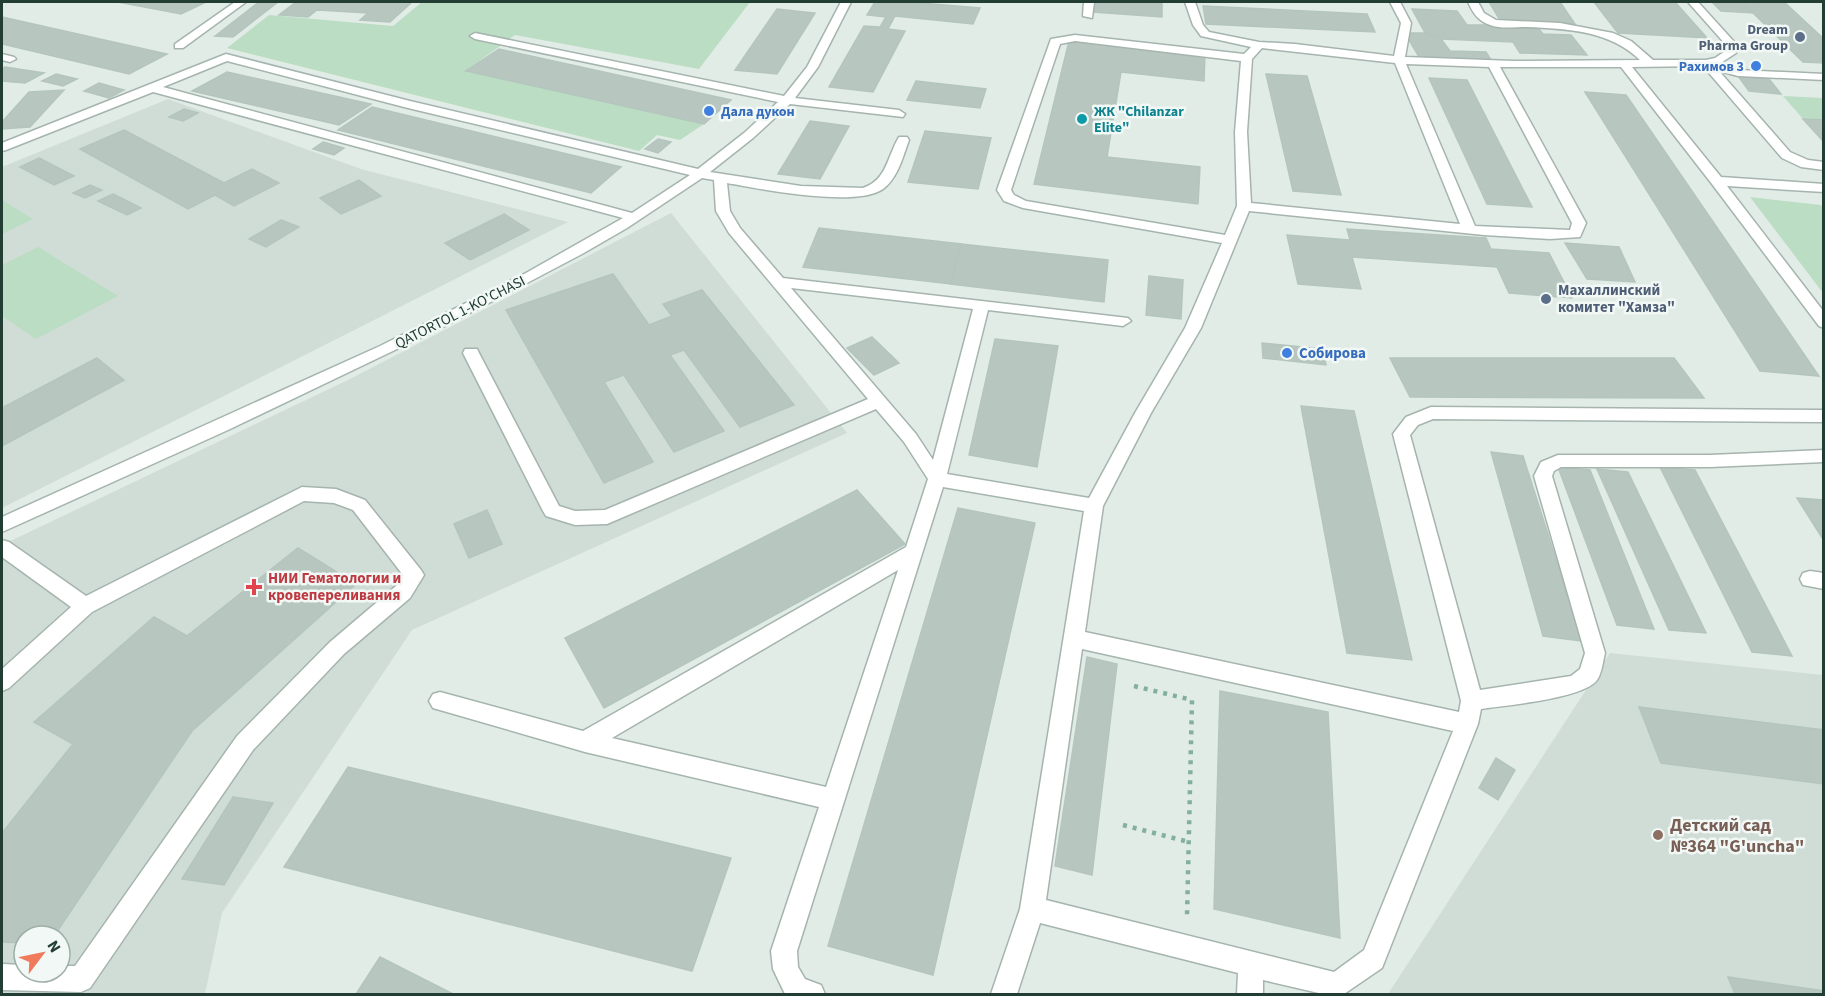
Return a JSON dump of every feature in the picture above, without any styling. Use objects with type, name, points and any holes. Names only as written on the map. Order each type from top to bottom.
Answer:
[{"type":"street","points":[[179,46],[241,2]]},
{"type":"street","name":"QATORTOL 1-KO'CHASI","points":[[2,525],[352,366],[516,285],[633,218],[702,173],[786,100],[824,47],[846,2]]},
{"type":"street","points":[[1088,16],[1089,2]]},
{"type":"street","points":[[1190,2],[1198,26],[1205,34],[1259,45],[1294,45],[1399,60],[1492,63],[1706,63],[1738,73],[1824,77]]},
{"type":"street","points":[[1395,2],[1406,24],[1399,60],[1469,229]]},
{"type":"street","points":[[1473,2],[1479,16],[1485,20],[1494,23],[1556,26],[1615,37],[1627,43],[1649,62]]},
{"type":"street","points":[[1693,2],[1732,45],[1732,51],[1725,56],[1706,63]]},
{"type":"street","points":[[475,36],[786,100],[899,114]]},
{"type":"street","points":[[1228,240],[1023,204],[1009,198],[1004,190],[1055,41],[1075,38],[1247,58]]},
{"type":"street","points":[[1004,994],[1032,909],[1094,506],[1143,413],[1193,328],[1244,206],[1241,132],[1247,58],[1259,45]]},
{"type":"street","points":[[2,147],[226,57],[408,104],[720,178],[855,194],[876,189],[883,183],[903,140]]},
{"type":"street","points":[[1623,62],[1717,181],[1824,323]]},
{"type":"street","points":[[1244,206],[1469,229],[1550,235],[1575,234],[1579,223],[1492,63]]},
{"type":"street","points":[[1706,63],[1786,155],[1805,164],[1824,166]]},
{"type":"street","points":[[152,88],[633,218]]},
{"type":"street","points":[[720,178],[723,211],[734,231],[910,438],[937,479],[1094,506]]},
{"type":"street","points":[[1717,181],[1824,188]]},
{"type":"street","points":[[778,282],[1123,321]]},
{"type":"street","points":[[812,994],[796,989],[786,969],[784,951],[937,479],[982,304]]},
{"type":"street","points":[[471,352],[552,511],[574,518],[607,517],[879,401]]},
{"type":"street","points":[[1032,909],[1336,985],[1373,959],[1467,724],[1472,701],[1401,434],[1412,421],[1431,413],[1824,416]]},
{"type":"street","points":[[1472,701],[1576,684],[1588,674],[1595,653],[1544,476],[1547,467],[1558,461],[1710,461],[1824,456]]},
{"type":"street","points":[[2,681],[85,606],[302,494],[336,496],[359,505],[414,575],[403,592],[337,648],[245,743],[81,979],[2,976]]},
{"type":"street","points":[[585,742],[914,551]]},
{"type":"street","points":[[5,555],[85,606]]},
{"type":"street","points":[[1073,638],[1467,724]]},
{"type":"street","points":[[440,701],[585,742],[832,799]]},
{"type":"street","points":[[1250,994],[1251,964]]},
{"type":"path","points":[[1134,686],[1192,700],[1187,948]]},
{"type":"path","points":[[1123,825],[1189,842]]},
{"type":"shaded area","points":[[168,99],[361,169],[568,222],[2,508],[2,167]]},
{"type":"shaded area","name":"НИИ Гематологии и кровепереливания","points":[[671,213],[847,433],[412,630],[222,913],[205,994],[2,994],[2,545],[348,380]]},
{"type":"shaded area","name":"Детский сад №364 \"G'uncha\"","points":[[1610,653],[1823,675],[1823,994],[1388,994]]},
{"type":"green space","points":[[422,2],[750,2],[699,69],[515,35],[467,70],[704,124],[680,140],[657,135],[639,151],[227,48],[269,15],[393,26]]},
{"type":"green space","points":[[1783,96],[1823,98],[1823,120],[1803,119]]},
{"type":"green space","points":[[1750,197],[1821,205],[1823,208],[1823,293]]},
{"type":"green space","points":[[2,200],[33,219],[2,234]]},
{"type":"green space","points":[[38,247],[118,296],[36,339],[2,316],[2,265]]},
{"type":"building","points":[[118,2],[206,2],[181,14]]},
{"type":"building","points":[[259,2],[278,2],[233,37],[215,36]]},
{"type":"building","points":[[296,2],[412,2],[390,22],[360,20],[368,13],[317,10],[308,17],[279,15]]},
{"type":"building","points":[[875,2],[908,2],[980,8],[973,24],[895,16],[888,29],[905,31],[873,92],[829,87],[864,26],[880,27],[886,17],[867,15]]},
{"type":"building","points":[[1094,2],[1162,2],[1162,17],[1093,12]]},
{"type":"building","points":[[1489,2],[1560,2],[1575,24],[1500,20]]},
{"type":"building","points":[[1594,2],[1675,2],[1707,38],[1618,33]]},
{"type":"building","points":[[1712,2],[1742,2],[1753,13],[1721,11]]},
{"type":"building","points":[[1742,2],[1784,2],[1824,39],[1824,63],[1803,62]]},
{"type":"building","points":[[1203,6],[1367,14],[1375,32],[1206,24]]},
{"type":"building","points":[[777,9],[815,13],[777,74],[735,70]]},
{"type":"building","points":[[1412,9],[1457,11],[1467,25],[1501,25],[1539,29],[1543,34],[1571,35],[1587,55],[1520,53],[1513,42],[1441,39],[1425,33]]},
{"type":"building","points":[[2,17],[167,54],[129,74],[2,44]]},
{"type":"building","points":[[1405,33],[1425,33],[1441,39],[1450,51],[1486,52],[1491,60],[1419,57]]},
{"type":"building","name":"ЖК \"Chilanzar Elite\"","points":[[1069,41],[1205,54],[1204,81],[1121,72],[1107,157],[1200,167],[1198,204],[1034,184]]},
{"type":"building","points":[[499,49],[731,100],[704,124],[466,71]]},
{"type":"building","points":[[5,67],[44,73],[25,83],[2,81],[2,69]]},
{"type":"building","points":[[227,72],[371,104],[339,125],[192,91]]},
{"type":"building","points":[[56,74],[77,79],[63,86],[42,81]]},
{"type":"building","points":[[1266,74],[1307,76],[1341,195],[1293,191]]},
{"type":"building","points":[[1738,76],[1769,79],[1781,94],[1749,91]]},
{"type":"building","points":[[1429,78],[1467,80],[1532,207],[1487,204]]},
{"type":"building","points":[[916,81],[986,89],[980,108],[907,100]]},
{"type":"building","points":[[99,83],[124,90],[109,98],[84,91]]},
{"type":"building","points":[[64,90],[30,127],[2,129],[2,122],[29,92]]},
{"type":"building","points":[[1585,92],[1626,95],[1819,376],[1760,371]]},
{"type":"building","points":[[372,107],[621,167],[591,193],[338,130]]},
{"type":"building","points":[[184,109],[198,113],[183,121],[169,117]]},
{"type":"building","points":[[1803,119],[1824,120],[1824,142]]},
{"type":"building","points":[[810,121],[849,126],[820,179],[778,174]]},
{"type":"building","points":[[124,130],[224,183],[252,169],[279,183],[234,206],[215,195],[188,209],[80,149]]},
{"type":"building","points":[[925,131],[991,138],[978,189],[908,182]]},
{"type":"building","points":[[658,139],[671,142],[658,153],[645,149]]},
{"type":"building","points":[[323,142],[344,148],[334,155],[313,149]]},
{"type":"building","points":[[39,158],[74,176],[54,185],[20,167]]},
{"type":"building","points":[[359,180],[381,196],[341,214],[320,198]]},
{"type":"building","points":[[90,185],[102,190],[85,198],[73,193]]},
{"type":"building","points":[[113,194],[141,208],[127,215],[98,201]]},
{"type":"building","points":[[504,214],[529,230],[470,260],[445,243]]},
{"type":"building","points":[[281,220],[299,227],[266,247],[249,239]]},
{"type":"building","points":[[819,228],[961,244],[951,284],[803,267]]},
{"type":"building","points":[[1347,229],[1486,238],[1491,249],[1549,253],[1572,298],[1509,293],[1497,267],[1352,257],[1361,289],[1298,284],[1287,235],[1350,240]]},
{"type":"building","points":[[1565,243],[1619,247],[1635,282],[1587,279]]},
{"type":"building","points":[[961,244],[1108,260],[1104,302],[951,284]]},
{"type":"building","points":[[613,274],[649,325],[672,316],[663,304],[702,290],[794,405],[740,427],[684,350],[670,355],[724,431],[674,452],[624,375],[604,382],[653,462],[604,483],[506,310]]},
{"type":"building","points":[[1149,276],[1183,280],[1181,319],[1146,315]]},
{"type":"building","points":[[872,337],[899,363],[874,375],[847,348]]},
{"type":"building","points":[[995,339],[1058,346],[1037,467],[969,455]]},
{"type":"building","points":[[1262,343],[1323,349],[1326,365],[1263,358]]},
{"type":"building","points":[[97,358],[124,380],[2,446],[2,408]]},
{"type":"building","points":[[1390,358],[1674,358],[1704,398],[1410,397]]},
{"type":"building","points":[[1301,406],[1354,411],[1412,660],[1347,653]]},
{"type":"building","points":[[1491,452],[1523,456],[1582,641],[1543,636]]},
{"type":"building","points":[[1558,467],[1590,470],[1654,629],[1617,625]]},
{"type":"building","points":[[1660,467],[1695,470],[1792,656],[1752,652]]},
{"type":"building","points":[[1597,469],[1628,472],[1706,633],[1669,630]]},
{"type":"building","points":[[857,490],[905,544],[604,708],[565,638]]},
{"type":"building","points":[[1797,498],[1824,500],[1824,541]]},
{"type":"building","points":[[958,508],[1035,523],[933,975],[828,946]]},
{"type":"building","points":[[487,510],[502,544],[469,558],[454,524]]},
{"type":"building","points":[[298,548],[356,584],[192,731],[62,924],[12,924],[12,942],[2,942],[2,833],[73,744],[34,722],[154,617],[187,636]]},
{"type":"building","points":[[1087,657],[1117,664],[1092,875],[1055,866]]},
{"type":"building","points":[[1220,691],[1328,712],[1340,938],[1214,909]]},
{"type":"building","points":[[1639,707],[1824,730],[1824,784],[1661,763]]},
{"type":"building","points":[[1496,758],[1515,770],[1498,800],[1479,788]]},
{"type":"building","points":[[348,767],[731,858],[692,971],[284,867]]},
{"type":"building","points":[[233,797],[273,803],[224,885],[182,879]]},
{"type":"building","points":[[380,957],[453,994],[356,994]]},
{"type":"building","points":[[1728,977],[1824,991],[1824,994],[1735,994]]},
{"type":"place","name":"Dream Pharma Group","points":[[1800,37]]},
{"type":"place","name":"Рахимов 3","points":[[1756,66]]},
{"type":"place","name":"Дала дукон","points":[[709,111]]},
{"type":"place","name":"ЖК \"Chilanzar Elite\"","points":[[1082,119]]},
{"type":"place","name":"Махаллинский комитет \"Хамза\"","points":[[1546,299]]},
{"type":"place","name":"Собирова","points":[[1287,353]]},
{"type":"place","name":"НИИ Гематологии и кровепереливания","points":[[254,587]]},
{"type":"place","name":"Детский сад №364 \"G'uncha\"","points":[[1658,835]]}]
